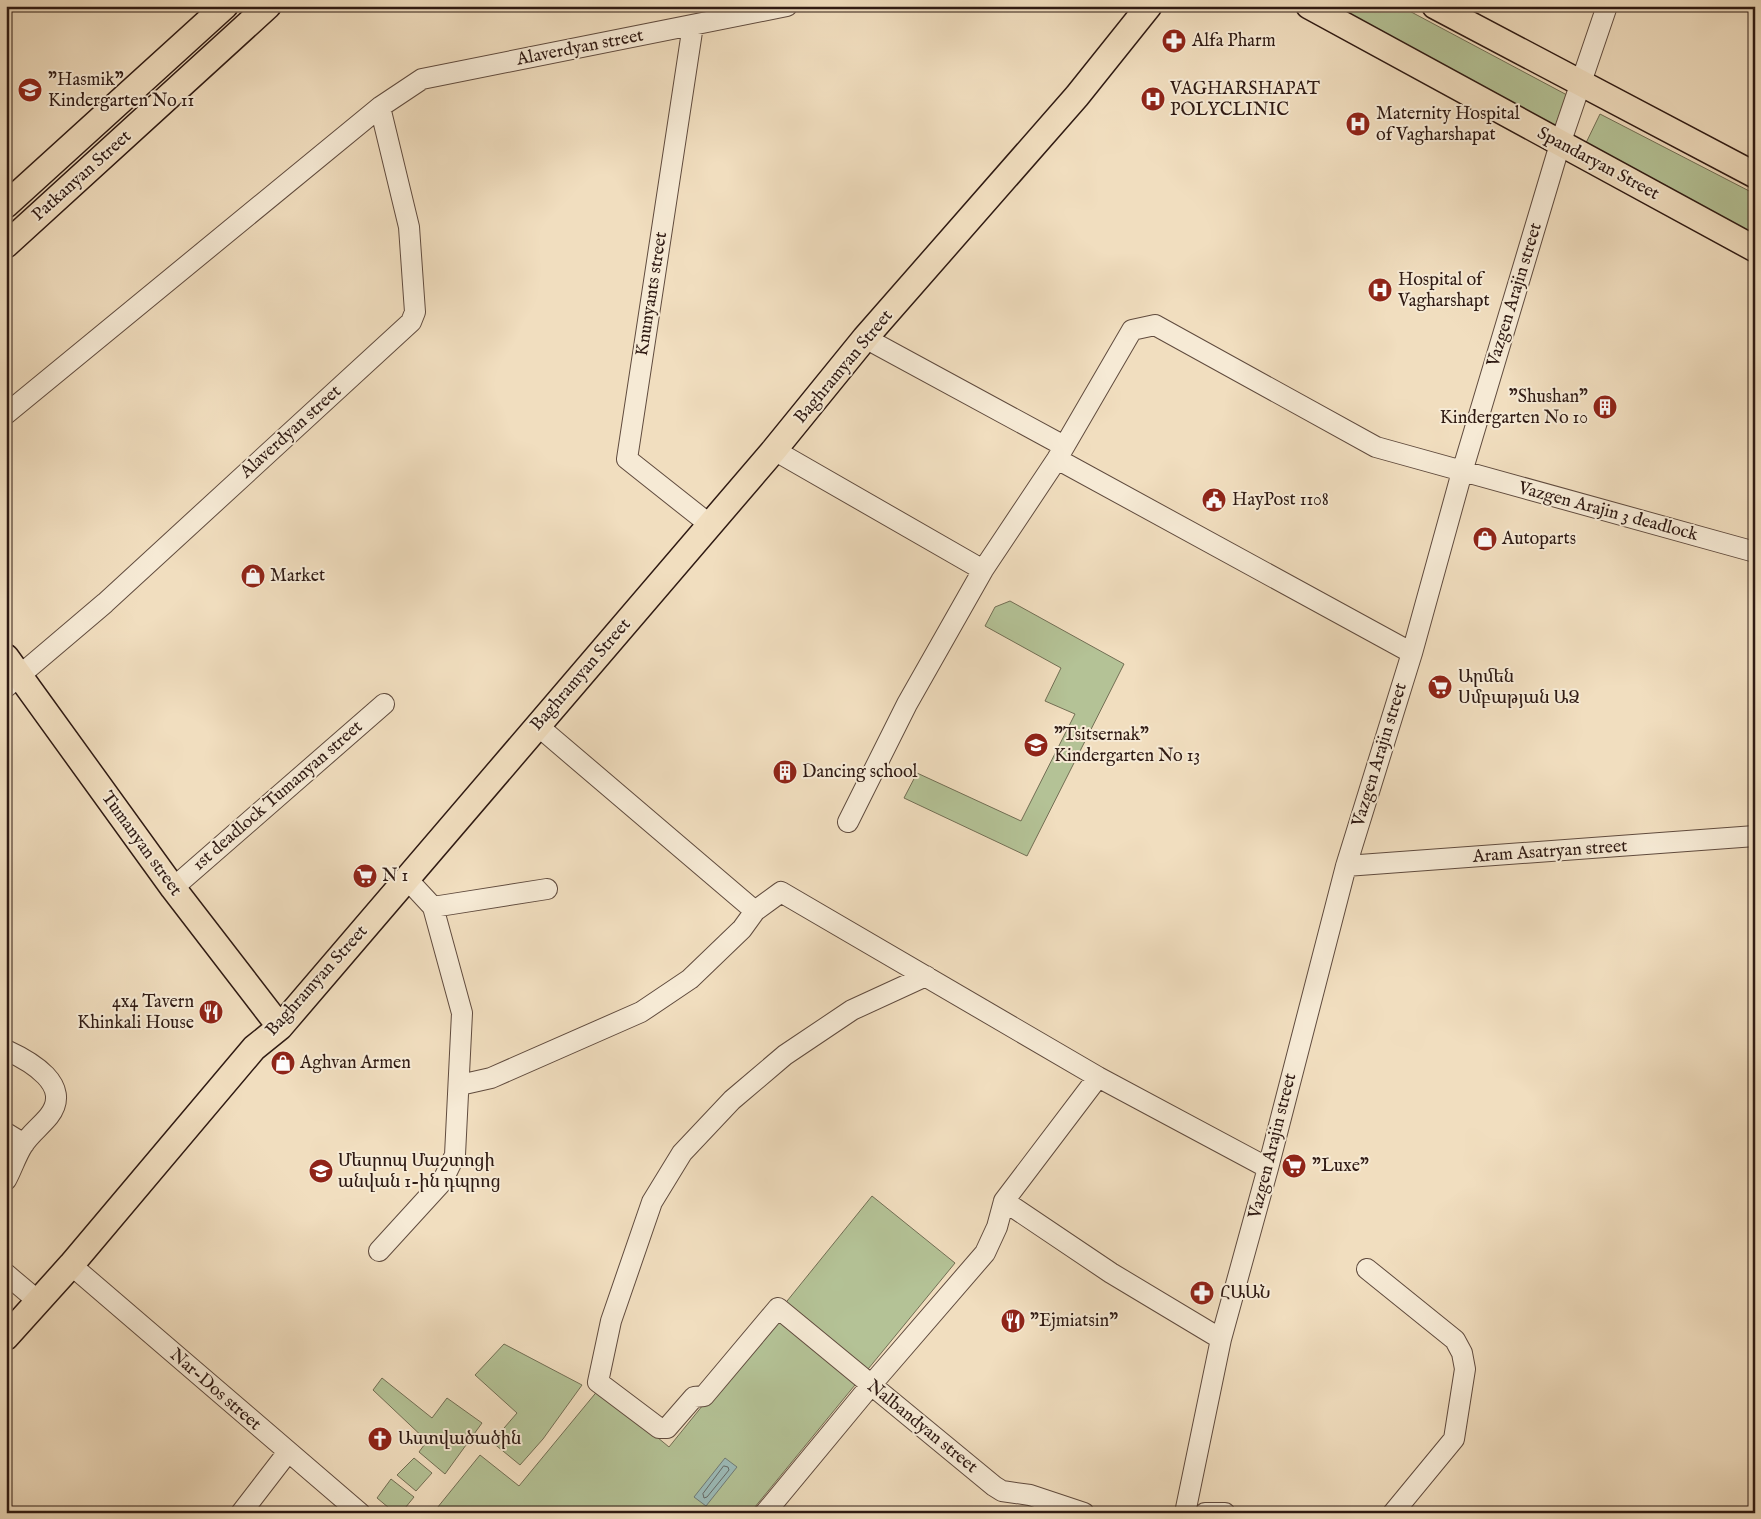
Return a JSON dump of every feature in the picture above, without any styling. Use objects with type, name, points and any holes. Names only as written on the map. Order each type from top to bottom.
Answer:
[{"type":"main road","name":"Patkanyan Street","points":[[6,204],[225,6]]},
{"type":"main road","name":"Patkanyan Street","points":[[6,245],[268,6]]},
{"type":"main road","name":"Baghramyan Street","points":[[6,1337],[71,1265],[254,1048],[280,1027],[774,450],[866,338],[1077,96],[1149,6]]},
{"type":"main road","name":"Spandaryan Street","points":[[1309,6],[1755,249]]},
{"type":"main road","points":[[1435,6],[1755,175]]},
{"type":"main road","name":"Tumanyan street","points":[[10,673],[280,1027]]},
{"type":"street","name":"Alaverdyan street","points":[[6,414],[380,107],[422,79],[787,6]]},
{"type":"street","name":"Vazgen Arajin street","points":[[1185,1513],[1221,1339],[1268,1168],[1346,866],[1412,654],[1462,472],[1560,144],[1607,6]]},
{"type":"street","name":"Knunyants street","points":[[693,25],[627,459],[709,524]]},
{"type":"street","name":"Alaverdyan street","points":[[10,673],[105,603],[411,322],[415,312],[409,226],[380,107]]},
{"type":"street","name":"Vazgen Arajin 3 deadlock","points":[[848,822],[907,704],[983,570],[1096,396],[1132,330],[1155,325],[1376,447],[1755,552]]},
{"type":"street","points":[[866,338],[1412,654]]},
{"type":"street","points":[[774,450],[983,570]]},
{"type":"street","name":"1st deadlock Tumanyan street","points":[[173,888],[384,704]]},
{"type":"street","points":[[538,726],[755,911]]},
{"type":"street","name":"Aram Asatryan street","points":[[1346,866],[1755,836]]},
{"type":"street","points":[[379,1251],[442,1182],[455,1155],[460,1084],[462,1012],[433,907],[407,879]]},
{"type":"street","points":[[433,907],[547,889]]},
{"type":"street","points":[[460,1084],[491,1078],[641,1012],[690,979],[742,929],[755,911],[781,892],[1098,1077],[1268,1168]]},
{"type":"street","name":"Nalbandyan street","points":[[926,976],[852,1010],[785,1055],[732,1100],[682,1153],[652,1202],[611,1321],[598,1382],[659,1428],[664,1429],[672,1424],[694,1397],[704,1396],[778,1308],[1002,1491],[1030,1495],[1084,1513]]},
{"type":"street","points":[[6,1050],[37,1067],[53,1084],[56,1102],[50,1115],[24,1144],[6,1180]]},
{"type":"street","points":[[765,1513],[871,1385],[985,1253],[997,1227],[1004,1201],[1098,1077]]},
{"type":"street","points":[[6,1133],[24,1144]]},
{"type":"street","points":[[1004,1201],[1112,1273],[1221,1339]]},
{"type":"street","name":"Nar-Dos street","points":[[71,1265],[360,1513]]},
{"type":"street","points":[[1367,1269],[1455,1340],[1462,1353],[1465,1369],[1454,1439],[1394,1513]]},
{"type":"street","points":[[6,1274],[38,1301]]},
{"type":"street","points":[[241,1513],[288,1452]]},
{"type":"street","points":[[1205,1513],[1225,1513]]},
{"type":"green space","points":[[1318,6],[1400,6],[1567,95],[1554,129]]},
{"type":"green space","points":[[1600,114],[1755,194],[1755,238],[1584,147]]},
{"type":"green space","points":[[1010,601],[1124,664],[1027,856],[904,798],[917,773],[1021,821],[1075,714],[1045,701],[1061,668],[985,626],[995,607]]},
{"type":"green space","points":[[872,1196],[955,1263],[750,1513],[433,1513],[480,1455],[519,1486],[599,1389],[669,1447]]},
{"type":"green space","points":[[504,1344],[582,1385],[543,1439],[520,1465],[492,1442],[517,1413],[475,1375]]},
{"type":"green space","points":[[382,1378],[432,1418],[447,1398],[482,1423],[445,1474],[419,1452],[427,1441],[373,1390]]},
{"type":"green space","points":[[414,1458],[432,1473],[416,1491],[397,1475]]},
{"type":"green space","points":[[391,1479],[414,1497],[401,1513],[395,1513],[377,1498]]},
{"type":"water","points":[[725,1458],[737,1467],[706,1506],[694,1497]]},
{"type":"place","name":"Alfa Pharm","points":[[1174,41]]},
{"type":"place","name":"\"Hasmik\" Kindergarten No 11","points":[[30,90]]},
{"type":"place","name":"VAGHARSHAPAT POLYCLINIC","points":[[1153,99]]},
{"type":"place","name":"Maternity Hospital of Vagharshapat","points":[[1358,124]]},
{"type":"place","name":"Hospital of Vagharshapt","points":[[1380,290]]},
{"type":"place","name":"\"Shushan\" Kindergarten No 10","points":[[1605,407]]},
{"type":"place","name":"HayPost 1108","points":[[1214,500]]},
{"type":"place","name":"Autoparts","points":[[1485,539]]},
{"type":"place","name":"Market","points":[[253,576]]},
{"type":"place","name":"Արմեն Սմբաթյան ԱՁ","points":[[1440,687]]},
{"type":"place","name":"\"Tsitsernak\" Kindergarten No 13","points":[[1036,745]]},
{"type":"place","name":"Dancing school","points":[[785,772]]},
{"type":"place","name":"N 1","points":[[365,876]]},
{"type":"place","name":"4x4 Tavern Khinkali House","points":[[211,1012]]},
{"type":"place","name":"Aghvan Armen","points":[[283,1063]]},
{"type":"place","name":"\"Luxe\"","points":[[1294,1166]]},
{"type":"place","name":"Մեսրոպ Մաշտոցի անվան 1-ին դպրոց","points":[[321,1171]]},
{"type":"place","name":"ՀԱԱՆ","points":[[1202,1293]]},
{"type":"place","name":"\"Ejmiatsin\"","points":[[1013,1321]]},
{"type":"place","name":"Աստվածածին","points":[[380,1439]]}]
